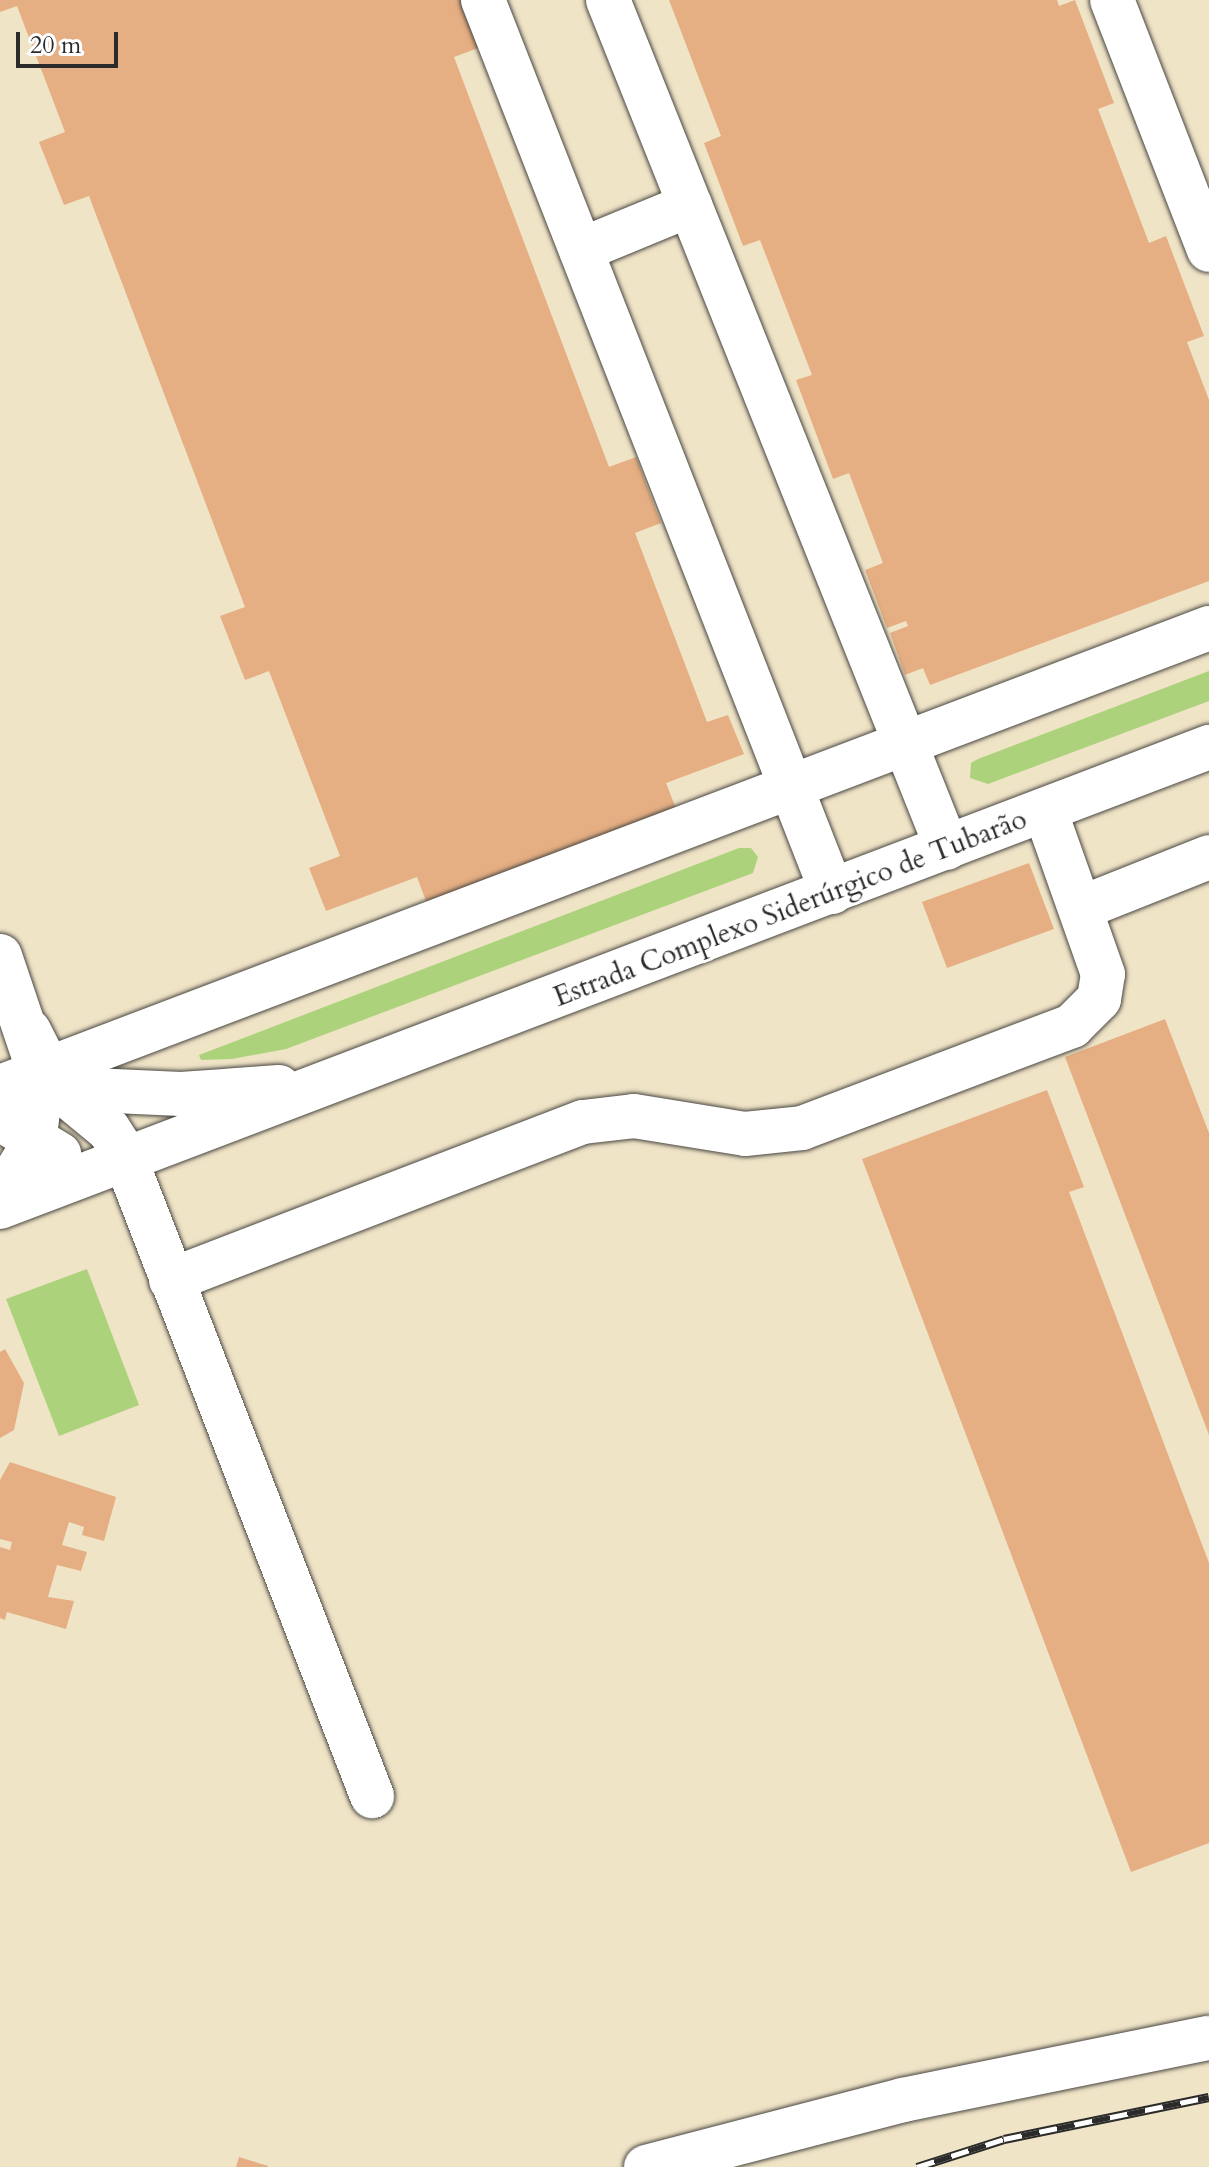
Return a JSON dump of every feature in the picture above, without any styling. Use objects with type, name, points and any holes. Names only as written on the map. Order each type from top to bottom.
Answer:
[{"type":"lane","points":[[483,0],[832,892]]},
{"type":"lane","points":[[608,0],[947,848]]},
{"type":"lane","points":[[1112,0],[1209,250]]},
{"type":"lane","points":[[581,250],[690,205]]},
{"type":"lane","points":[[31,1075],[1209,628]]},
{"type":"lane","name":"Estrada Complexo Siderúrgico de Tubarão","points":[[0,1207],[1209,747]]},
{"type":"lane","points":[[171,1280],[583,1122],[634,1116],[733,1133],[802,1128],[1072,1026],[1092,1010],[1103,987],[1101,961],[1045,810]]},
{"type":"lane","points":[[1081,908],[1209,857]]},
{"type":"lane","points":[[0,956],[31,1075],[11,1133],[0,1198]]},
{"type":"lane","name":"Estrada Complexo Siderúrgico de Tubarão","points":[[31,1075],[219,1093],[296,1085],[371,1068]]},
{"type":"lane","points":[[31,1075],[109,1130],[171,1280],[372,1796]]},
{"type":"lane","points":[[11,1133],[64,1157],[122,1162]]},
{"type":"lane","points":[[0,1191],[11,1133]]},
{"type":"lane","points":[[646,2167],[903,2100],[1209,2038]]},
{"type":"green space","points":[[1209,671],[1209,701],[988,784],[970,778],[971,763],[978,759]]},
{"type":"green space","points":[[739,848],[751,848],[758,857],[753,873],[286,1049],[232,1059],[201,1060],[199,1055]]},
{"type":"green space","points":[[87,1269],[139,1405],[59,1436],[6,1299]]},
{"type":"building","points":[[0,0],[463,0],[481,47],[454,57],[609,467],[636,457],[661,523],[635,533],[707,722],[728,715],[744,754],[666,783],[677,811],[427,904],[417,877],[326,911],[309,868],[340,856],[269,671],[245,680],[220,616],[245,607],[89,196],[64,205],[39,142],[65,132],[17,6],[0,12]]},
{"type":"building","points":[[669,0],[1057,0],[1059,6],[1075,0],[1114,103],[1098,109],[1149,243],[1166,236],[1204,336],[1187,342],[1209,400],[1209,581],[930,685],[923,668],[905,675],[890,633],[908,626],[906,621],[887,628],[865,570],[883,563],[849,473],[833,479],[796,380],[812,375],[760,240],[743,246],[704,143],[721,136]]},
{"type":"building","points":[[1029,863],[1054,929],[947,968],[922,902]]},
{"type":"building","points":[[1165,1019],[1209,1133],[1209,1435],[1065,1057]]},
{"type":"building","points":[[1047,1090],[1084,1187],[1069,1192],[1209,1563],[1209,1843],[1131,1872],[862,1159]]},
{"type":"building","points":[[5,1349],[24,1383],[14,1430],[0,1438],[0,1352]]},
{"type":"building","points":[[10,1462],[116,1497],[104,1541],[82,1535],[84,1527],[69,1522],[62,1545],[87,1552],[81,1571],[57,1565],[48,1597],[74,1601],[66,1629],[7,1612],[5,1620],[0,1618],[0,1547],[10,1550],[12,1542],[0,1539],[0,1480]]},
{"type":"building","points":[[239,2157],[268,2166],[268,2167],[236,2167]]},
{"type":"railway","points":[[917,2167],[1004,2139],[1209,2097]]}]
